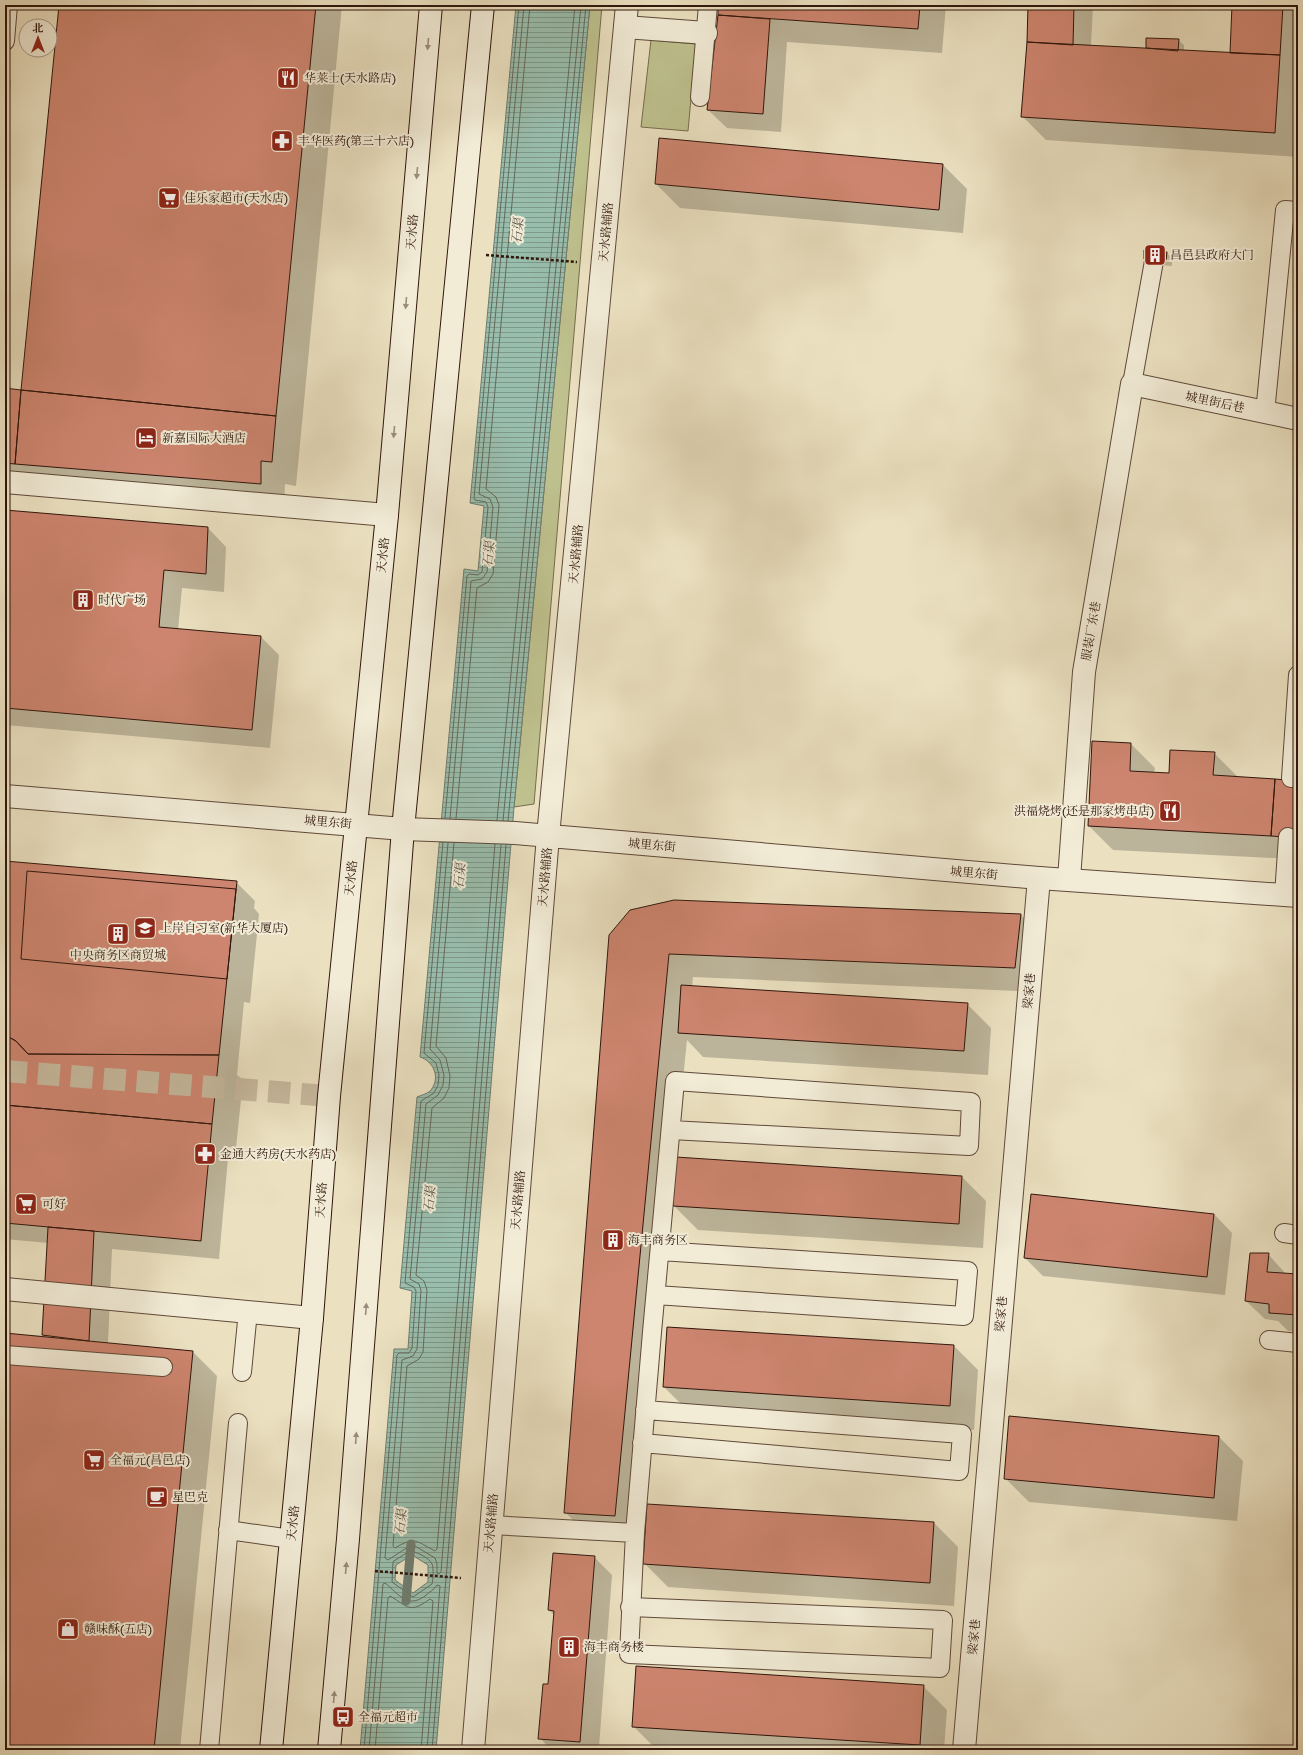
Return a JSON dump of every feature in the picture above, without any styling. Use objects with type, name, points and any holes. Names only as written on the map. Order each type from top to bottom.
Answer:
[{"type":"street","name":"天水路","points":[[271,1750],[312,1318],[329,1096],[387,515],[431,5]]},
{"type":"street","points":[[330,1750],[348,1539],[403,829],[460,253],[482,5]]},
{"type":"street","name":"天水路辅路","points":[[473,1750],[548,836],[627,5]]},
{"type":"street","points":[[625,27],[706,33]]},
{"type":"street","name":"城里街后巷","points":[[1132,384],[1298,420]]},
{"type":"street","name":"服装厂东巷","points":[[1069,879],[1084,672],[1132,384]]},
{"type":"street","points":[[5,482],[387,515]]},
{"type":"street","name":"城里东街","points":[[5,796],[403,829],[515,832],[1039,878],[1291,895]]},
{"type":"street","name":"梁家巷","points":[[964,1750],[1039,878]]},
{"type":"street","points":[[5,1289],[312,1318]]},
{"type":"lane","points":[[5,41],[8,5]]},
{"type":"lane","points":[[700,97],[708,5]]},
{"type":"lane","points":[[1265,413],[1285,210],[1298,211]]},
{"type":"lane","points":[[1132,384],[1154,262]]},
{"type":"lane","points":[[1292,778],[1298,675]]},
{"type":"lane","points":[[1288,837],[1291,895]]},
{"type":"lane","points":[[630,1606],[943,1620],[940,1668],[629,1654],[630,1606],[642,1443],[675,1081],[971,1102],[969,1146],[671,1130]]},
{"type":"lane","points":[[656,1295],[964,1316],[968,1271],[660,1251]]},
{"type":"lane","points":[[242,1372],[248,1311]]},
{"type":"lane","points":[[1270,1340],[1298,1343]]},
{"type":"lane","points":[[5,1355],[163,1367]]},
{"type":"lane","points":[[642,1443],[959,1471],[962,1434],[646,1410]]},
{"type":"lane","points":[[209,1750],[238,1423]]},
{"type":"lane","points":[[491,1525],[635,1533]]},
{"type":"lane","points":[[228,1530],[291,1539]]},
{"type":"path","points":[[460,253],[603,264]]},
{"type":"path","points":[[375,1571],[486,1580]]},
{"type":"shaded area","points":[[590,5],[602,5],[534,804],[514,807]]},
{"type":"shaded area","points":[[651,40],[696,44],[688,131],[641,127]]},
{"type":"water","points":[[516,5],[590,5],[514,807],[436,1750],[360,1750],[394,1349],[408,1349],[412,1291],[400,1288],[417,1097],[430,1091],[435,1080],[432,1066],[425,1059],[420,1057],[464,569],[478,571],[484,506],[470,503]],"holes":[[[412,1555],[428,1565],[428,1582],[413,1593],[395,1580],[396,1565]]]},
{"type":"building","name":"佳乐家超市(天水店)","points":[[59,5],[316,5],[276,416],[21,390],[54,58],[58,58]]},
{"type":"building","points":[[718,5],[920,5],[918,29],[718,15]]},
{"type":"building","points":[[1028,5],[1074,5],[1073,45],[1027,42]]},
{"type":"building","points":[[1232,5],[1283,5],[1280,55],[1230,53]]},
{"type":"building","points":[[718,15],[770,19],[763,114],[707,110]]},
{"type":"building","points":[[1146,38],[1179,39],[1178,51],[1146,48]]},
{"type":"building","points":[[1027,42],[1280,55],[1275,133],[1021,117]]},
{"type":"building","points":[[659,138],[943,164],[939,210],[655,184]]},
{"type":"building","name":"昌邑县政府大门","points":[[1144,250],[1167,252],[1166,260],[1144,259]]},
{"type":"building","points":[[5,388],[21,390],[15,464],[5,463]]},
{"type":"building","name":"新嘉国际大酒店","points":[[21,390],[276,416],[272,462],[261,461],[261,484],[15,464]]},
{"type":"building","name":"时代广场","points":[[5,510],[208,527],[206,574],[164,570],[159,627],[261,636],[252,730],[5,708]]},
{"type":"building","points":[[1092,741],[1131,743],[1130,771],[1169,773],[1170,750],[1215,752],[1213,775],[1275,779],[1271,836],[1088,826]]},
{"type":"building","points":[[1275,779],[1298,781],[1298,838],[1271,836]]},
{"type":"building","name":"中央商务区商贸城","points":[[5,861],[237,881],[219,1055],[28,1054],[16,1041],[5,1035]]},
{"type":"building","points":[[27,871],[236,889],[227,979],[21,959]]},
{"type":"building","name":"海丰商务区","points":[[674,900],[1021,914],[1015,968],[669,954],[615,1516],[564,1513],[609,935],[630,910]]},
{"type":"building","points":[[681,985],[968,1003],[964,1051],[678,1033]]},
{"type":"building","points":[[5,1035],[16,1041],[28,1054],[219,1055],[212,1124],[5,1105]]},
{"type":"building","points":[[5,1105],[212,1124],[201,1241],[5,1223]]},
{"type":"building","points":[[676,1157],[962,1176],[959,1224],[673,1206]]},
{"type":"building","points":[[1031,1194],[1214,1214],[1207,1277],[1024,1258]]},
{"type":"building","points":[[48,1227],[94,1231],[89,1341],[42,1335]]},
{"type":"building","points":[[1250,1253],[1269,1253],[1267,1272],[1298,1274],[1298,1315],[1269,1313],[1269,1304],[1245,1301]]},
{"type":"building","points":[[667,1327],[954,1345],[950,1406],[663,1387]]},
{"type":"building","name":"全福元(昌邑店)","points":[[5,1333],[193,1351],[154,1750],[5,1750]]},
{"type":"building","points":[[1009,1416],[1219,1436],[1214,1498],[1004,1479]]},
{"type":"building","points":[[647,1504],[934,1522],[930,1583],[643,1564]]},
{"type":"building","name":"海丰商务楼","points":[[553,1553],[595,1556],[580,1742],[538,1739],[543,1684],[548,1684],[554,1611],[548,1610]]},
{"type":"building","points":[[636,1666],[924,1685],[920,1745],[632,1727]]},
{"type":"building","points":[[593,1746],[659,1750],[593,1750]]},
{"type":"waterway","name":"石渠","points":[[406,1601],[411,1544]]},
{"type":"tunnel","points":[[5,1071],[329,1096]]},
{"type":"place","name":"华莱士(天水路店)","points":[[288,78]]},
{"type":"place","name":"丰华医药(第三十六店)","points":[[282,141]]},
{"type":"place","name":"佳乐家超市(天水店)","points":[[169,198]]},
{"type":"place","name":"昌邑县政府大门","points":[[1155,255]]},
{"type":"place","name":"新嘉国际大酒店","points":[[146,438]]},
{"type":"place","name":"时代广场","points":[[83,600]]},
{"type":"place","name":"洪福烧烤(还是那家烤串店)","points":[[1170,811]]},
{"type":"place","name":"上岸自习室(新华大厦店)","points":[[145,928]]},
{"type":"place","name":"中央商务区商贸城","points":[[118,934]]},
{"type":"place","name":"金通大药房(天水药店)","points":[[205,1154]]},
{"type":"place","name":"可好","points":[[26,1204]]},
{"type":"place","name":"海丰商务区","points":[[613,1240]]},
{"type":"place","name":"全福元(昌邑店)","points":[[94,1460]]},
{"type":"place","name":"星巴克","points":[[157,1497]]},
{"type":"place","name":"赣味酥(五店)","points":[[68,1629]]},
{"type":"place","name":"海丰商务楼","points":[[569,1647]]},
{"type":"place","name":"全福元超市","points":[[343,1717]]}]
